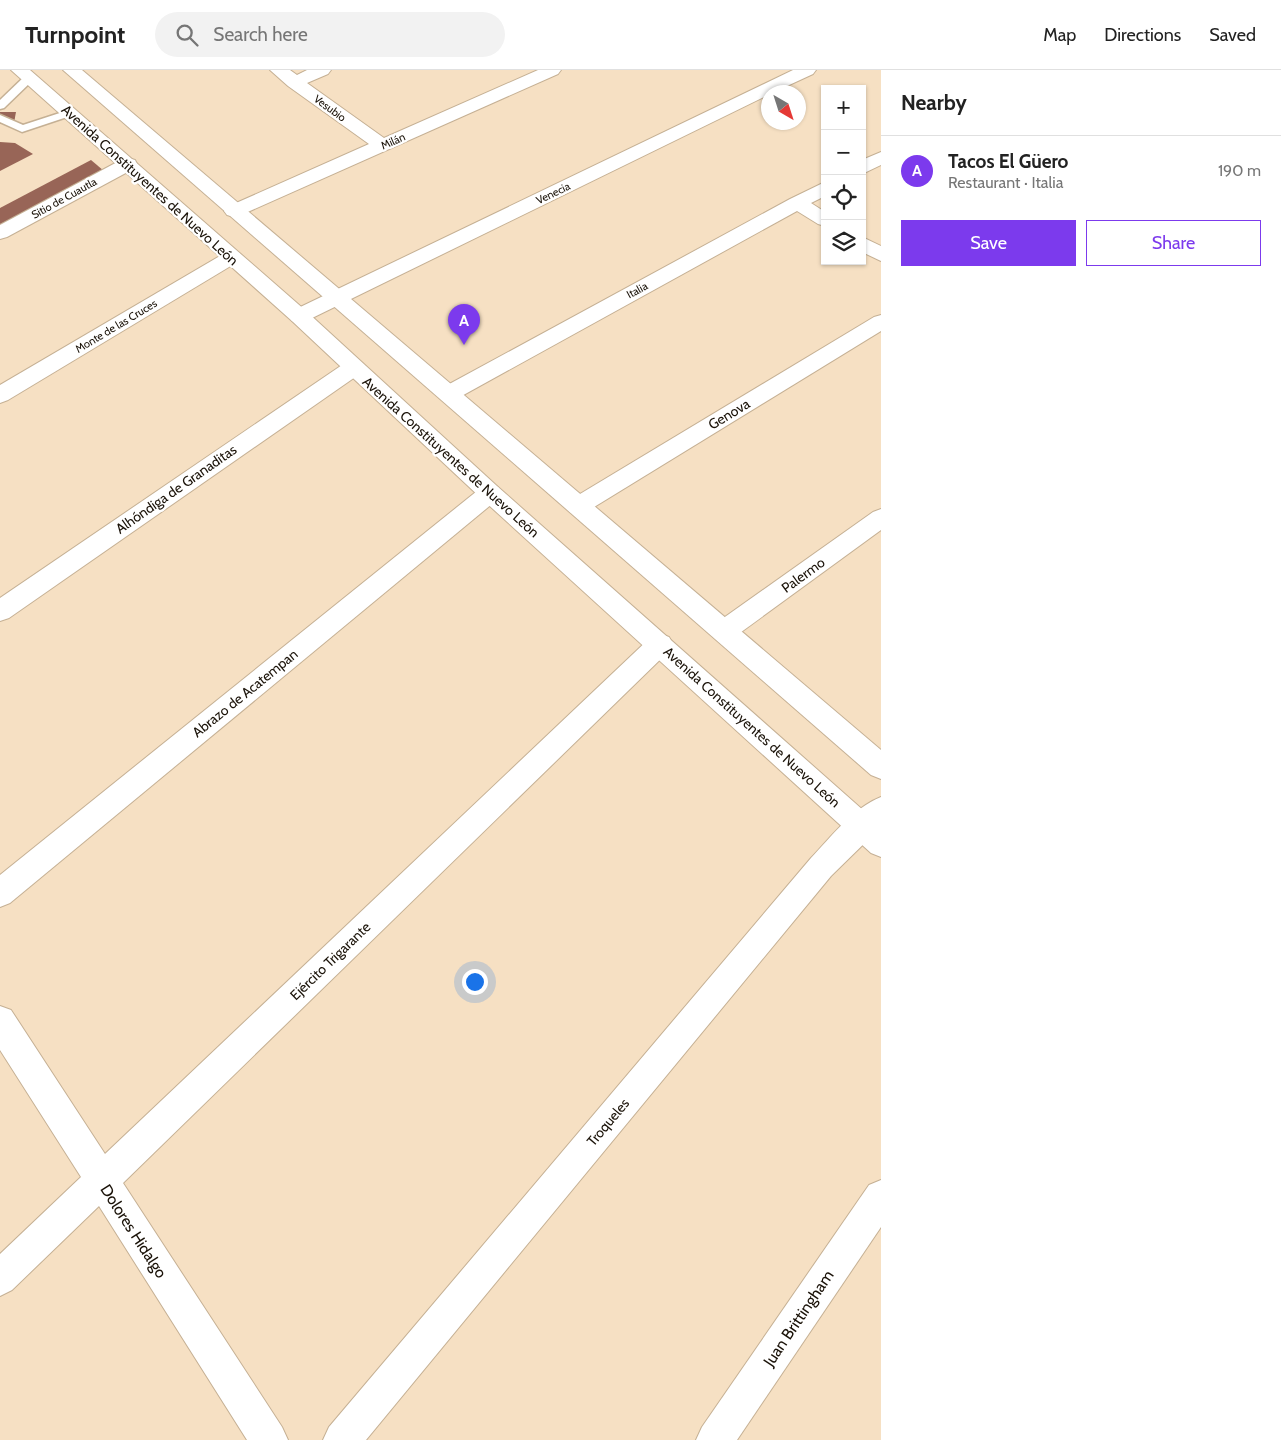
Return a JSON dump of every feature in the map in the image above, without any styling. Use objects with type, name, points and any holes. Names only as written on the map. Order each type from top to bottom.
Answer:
[{"type":"street","points":[[72,70],[234,211],[450,393],[881,767]]},
{"type":"street","name":"Vesubio","points":[[279,70],[382,146]]},
{"type":"street","points":[[294,82],[322,70]]},
{"type":"street","name":"Milán","points":[[234,211],[552,70]]},
{"type":"street","name":"Venecia","points":[[298,316],[807,70]]},
{"type":"street","name":"Avenida Constituyentes de Nuevo León","points":[[25,74],[298,316],[490,494],[660,644],[874,827]]},
{"type":"street","points":[[866,166],[881,158]]},
{"type":"street","name":"Sitio de Cuautla","points":[[0,233],[128,164]]},
{"type":"street","name":"Italia","points":[[450,393],[821,190]]},
{"type":"street","points":[[797,203],[821,218]]},
{"type":"street","points":[[866,246],[881,255]]},
{"type":"street","name":"Monte de las Cruces","points":[[0,395],[232,258]]},
{"type":"street","name":"Genova","points":[[578,506],[881,322]]},
{"type":"street","name":"Alhóndiga de Granaditas","points":[[0,611],[353,368]]},
{"type":"street","name":"Abrazo de Acatempan","points":[[0,893],[490,494]]},
{"type":"street","name":"Palermo","points":[[724,631],[881,518]]},
{"type":"street","name":"Ejército Trigarante","points":[[0,1278],[660,644]]},
{"type":"street","name":"Troqueles","points":[[342,1440],[821,867],[874,827]]},
{"type":"street","name":"Dolores Hidalgo","points":[[0,1021],[269,1440]]},
{"type":"street","name":"Juan Brittingham","points":[[725,1435],[881,1197]]},
{"type":"lane","points":[[0,106],[25,74]]},
{"type":"lane","points":[[7,132],[22,130],[69,113]]},
{"type":"lane","points":[[0,118],[22,130]]},
{"type":"building","points":[[0,112],[16,112],[14,123],[0,124]]},
{"type":"building","points":[[0,142],[15,143],[33,154],[0,171]]},
{"type":"building","points":[[91,160],[104,171],[0,226],[0,208]]},
{"type":"place","name":"Tacos El Güero","points":[[464,345]]}]
